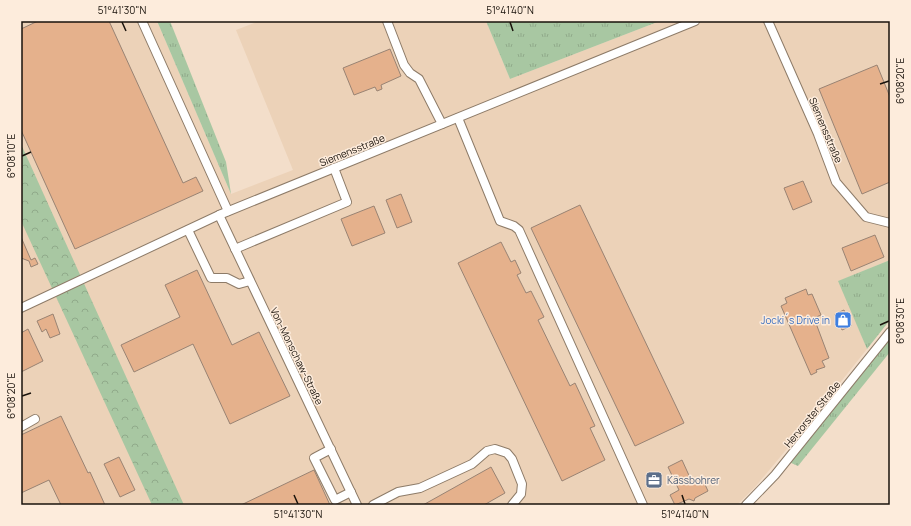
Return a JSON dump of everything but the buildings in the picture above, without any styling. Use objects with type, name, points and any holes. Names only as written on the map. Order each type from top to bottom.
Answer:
[{"type":"street","points":[[142,21],[228,211]]},
{"type":"street","points":[[387,21],[404,65],[410,73],[419,78],[442,124]]},
{"type":"street","name":"Siemensstraße","points":[[21,308],[228,211],[695,21]]},
{"type":"street","name":"Siemensstraße","points":[[768,21],[818,134],[836,182],[866,217],[890,223]]},
{"type":"street","points":[[458,118],[500,221],[519,230],[643,505]]},
{"type":"street","points":[[235,249],[347,202],[334,168]]},
{"type":"street","name":"Von-Monschaw-Straße","points":[[219,215],[357,505]]},
{"type":"street","points":[[188,230],[212,278],[227,278],[239,284],[250,280]]},
{"type":"street","name":"Hervorster Straße","points":[[746,505],[775,475],[890,332]]},
{"type":"street","points":[[21,427],[35,419]]},
{"type":"street","points":[[373,505],[398,492],[420,488],[472,464],[487,451],[495,449],[508,453],[522,484],[521,494],[512,505]]},
{"type":"street","points":[[331,450],[314,458],[335,500],[351,492]]},
{"type":"shaded area","points":[[21,21],[157,21],[231,194],[293,170],[236,30],[259,21],[486,21],[510,79],[660,21],[890,21],[890,260],[839,281],[867,349],[796,438],[755,487],[737,505],[21,505]]},
{"type":"green space","points":[[157,21],[170,21],[226,162],[231,194]]},
{"type":"green space","points":[[486,21],[660,21],[510,79]]},
{"type":"green space","points":[[21,144],[184,505],[152,505],[21,221]]},
{"type":"green space","points":[[890,260],[890,320],[867,349],[838,281]]},
{"type":"green space","points":[[890,336],[890,352],[798,466],[789,462]]},
{"type":"place","name":"Jocki´s Drive in","points":[[843,320]]},
{"type":"place","name":"Kässbohrer","points":[[654,480]]}]
